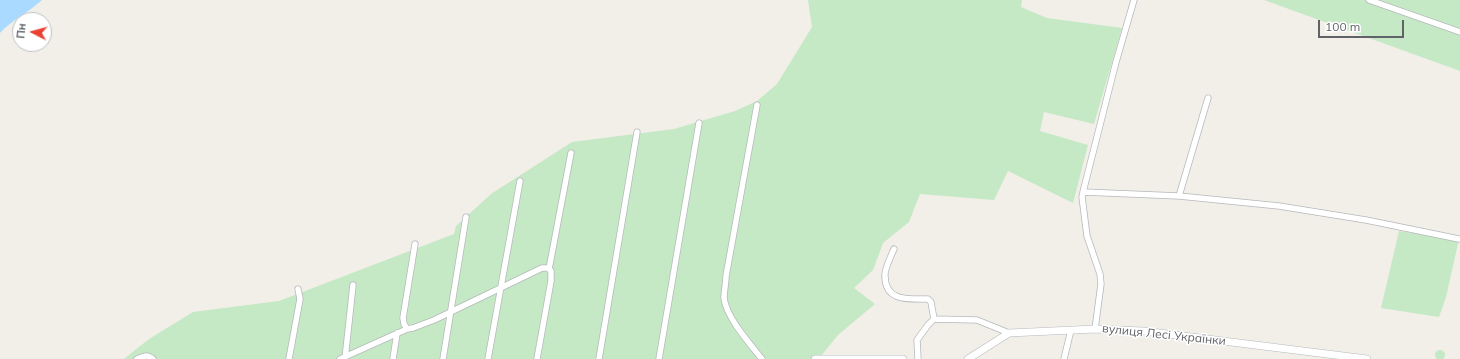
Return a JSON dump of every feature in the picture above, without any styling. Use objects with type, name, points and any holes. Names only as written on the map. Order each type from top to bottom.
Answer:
[{"type":"street","points":[[1095,329],[1101,284],[1100,274],[1087,236],[1082,197],[1116,62],[1134,0]]},
{"type":"street","points":[[1369,0],[1460,32]]},
{"type":"street","points":[[1179,196],[1208,98]]},
{"type":"street","points":[[757,105],[726,276],[724,298],[726,306],[740,332],[762,359]]},
{"type":"street","points":[[659,359],[700,123]]},
{"type":"street","points":[[599,359],[637,132]]},
{"type":"street","points":[[537,359],[552,274],[549,269],[571,153]]},
{"type":"street","points":[[488,359],[520,181]]},
{"type":"street","points":[[1083,192],[1179,196],[1279,206],[1366,220],[1459,239]]},
{"type":"street","points":[[443,359],[466,217]]},
{"type":"street","points":[[407,329],[403,318],[415,244]]},
{"type":"street","points":[[894,250],[884,275],[888,290],[895,296],[903,299],[928,298],[931,302],[934,319]]},
{"type":"street","points":[[343,358],[397,333],[420,326],[542,268],[545,267],[549,269]]},
{"type":"street","points":[[343,358],[353,285]]},
{"type":"street","points":[[289,359],[300,299],[298,289]]},
{"type":"street","points":[[918,359],[917,340],[934,319],[977,320],[1009,333]]},
{"type":"street","name":"вулиця Лесі Українки","points":[[968,359],[1009,333],[1095,329],[1143,331],[1367,359]]},
{"type":"street","points":[[1064,359],[1071,330]]},
{"type":"street","points":[[393,359],[397,333]]},
{"type":"street","points":[[137,359],[144,355],[153,359]]},
{"type":"street","points":[[815,359],[904,359]]},
{"type":"green space","points":[[808,0],[1022,0],[1021,7],[1047,18],[1122,28],[1094,124],[1044,112],[1040,131],[1088,145],[1073,203],[1008,171],[994,200],[920,194],[909,222],[883,243],[873,270],[854,288],[875,304],[838,335],[821,356],[811,359],[124,359],[149,339],[193,312],[279,301],[454,234],[456,226],[491,194],[572,142],[674,129],[735,111],[757,101],[777,84],[812,27]]},
{"type":"green space","points":[[1264,0],[1460,0],[1460,71]]},
{"type":"green space","points":[[1399,231],[1459,239],[1446,297],[1439,317],[1381,308]]},
{"type":"green space","points":[[1440,350],[1445,355],[1440,360],[1435,355]]},
{"type":"water","points":[[0,0],[42,0],[26,12],[12,12],[12,23],[0,33]]}]
